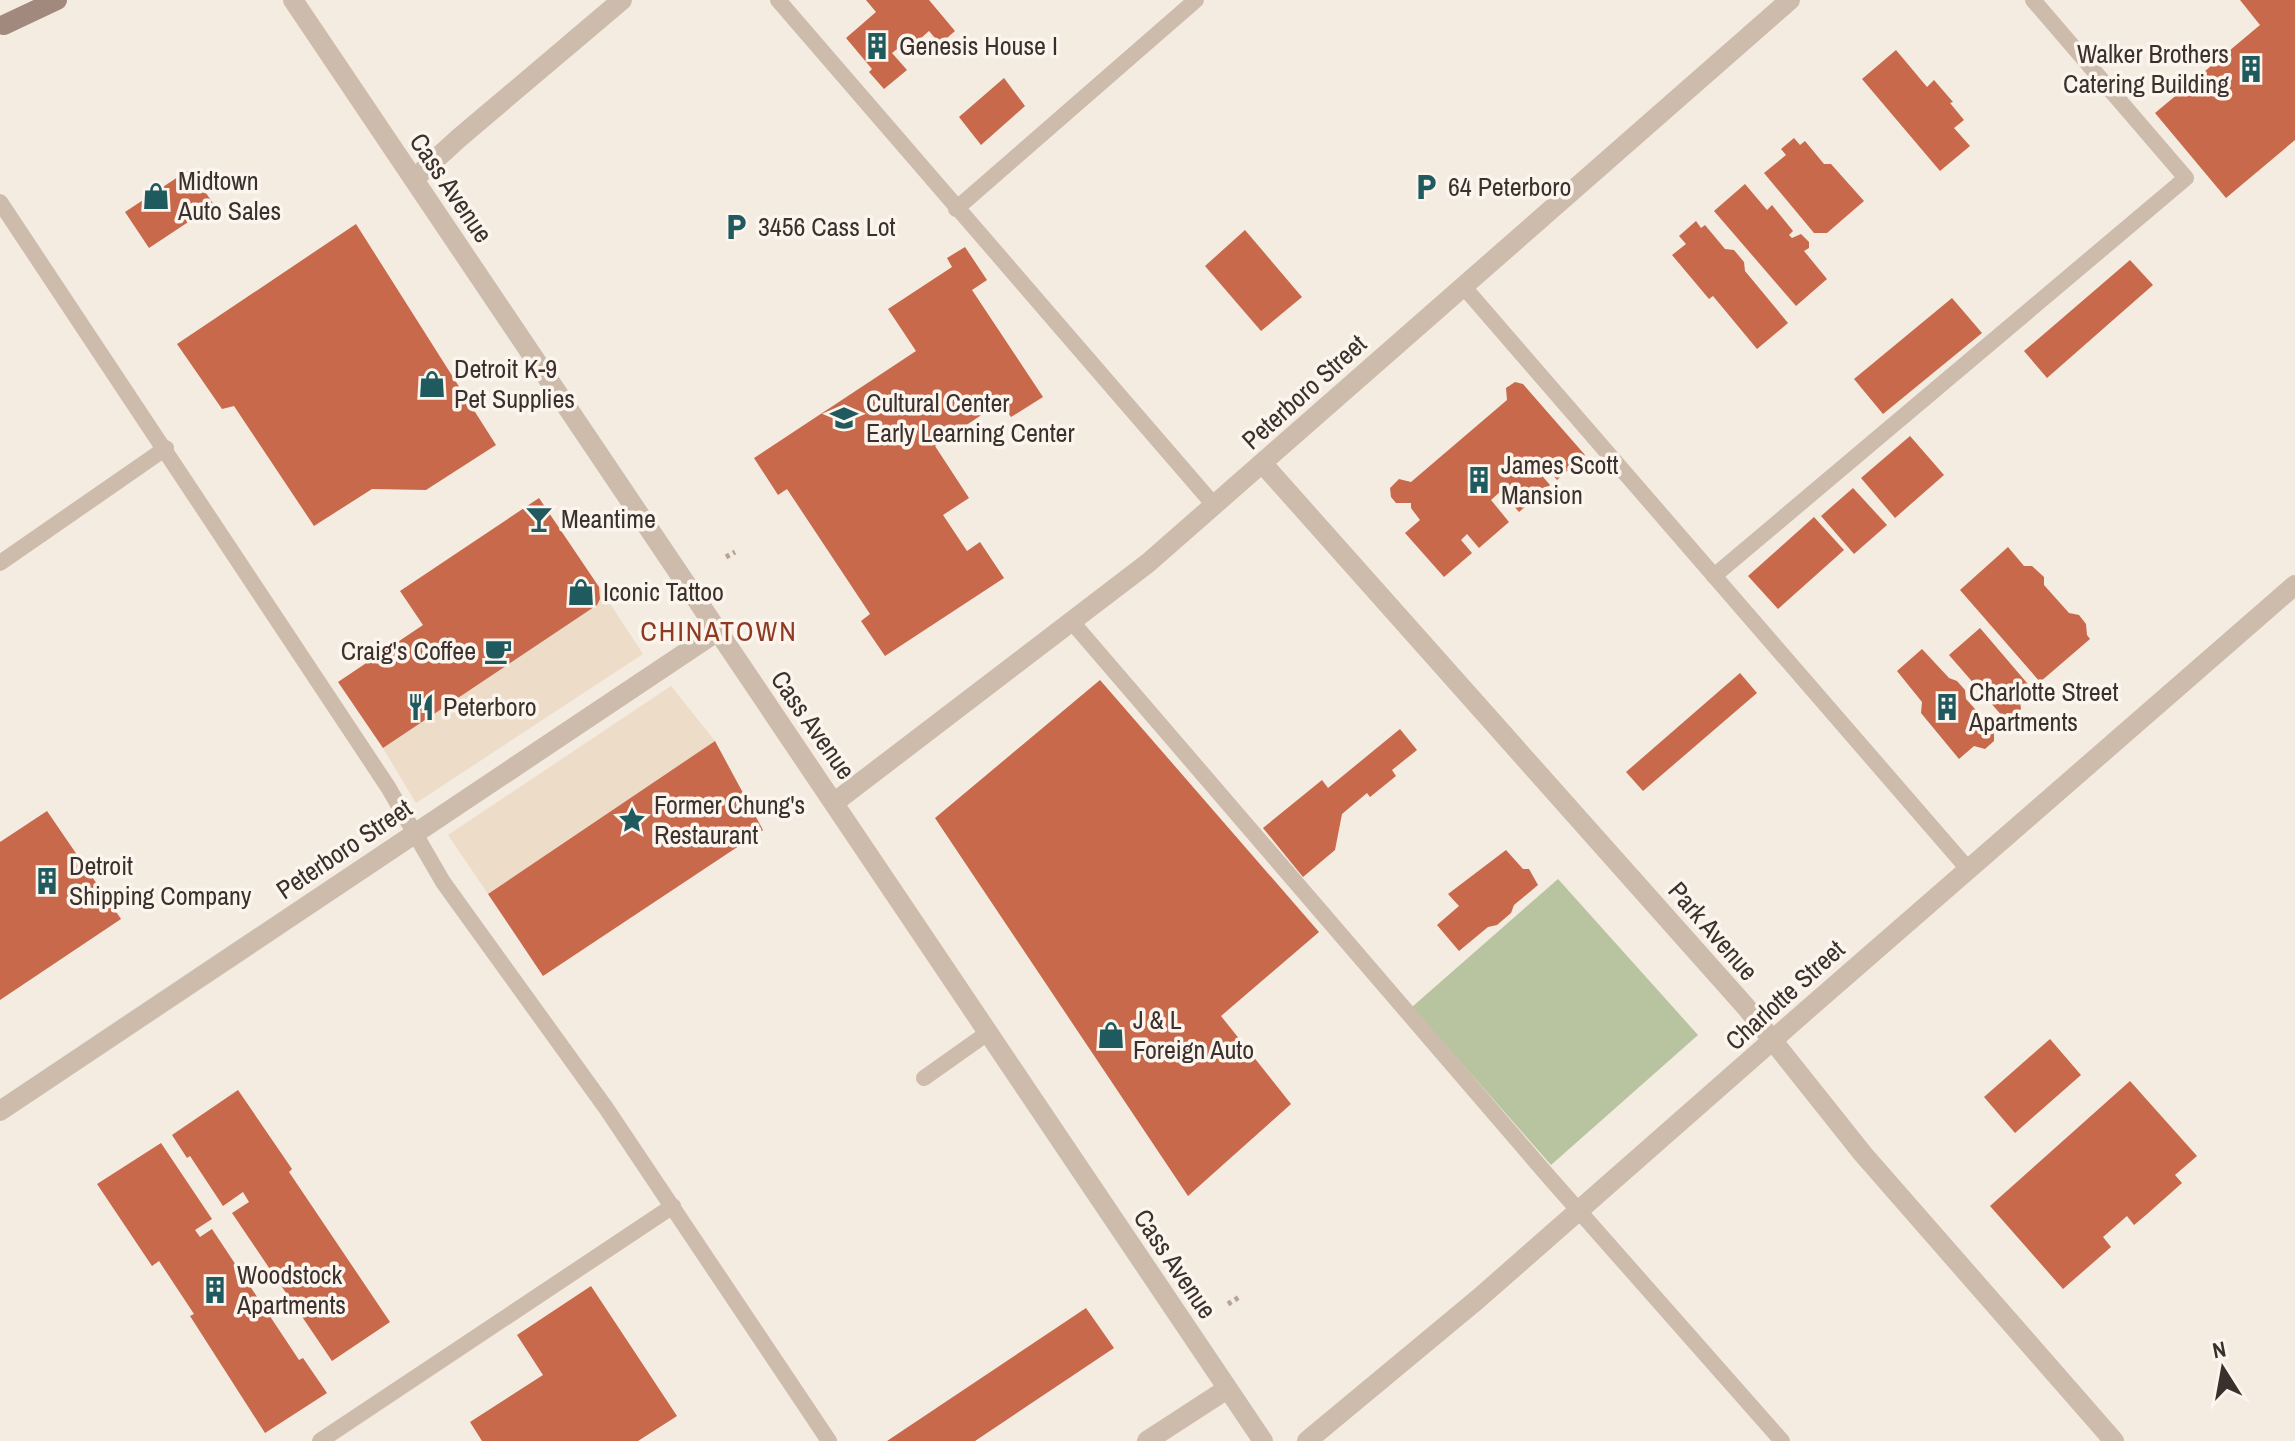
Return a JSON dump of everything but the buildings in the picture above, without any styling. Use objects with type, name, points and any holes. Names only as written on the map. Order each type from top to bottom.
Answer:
[{"type":"main road","points":[[2,27],[30,0]]},
{"type":"main road","points":[[2,27],[57,0]]},
{"type":"street","name":"Cass Avenue","points":[[293,0],[1263,1441]]},
{"type":"street","points":[[414,179],[622,0]]},
{"type":"street","name":"Peterboro Street","points":[[835,802],[1148,563],[1790,0]]},
{"type":"street","name":"Park Avenue","points":[[1263,464],[1746,1007],[1863,1154],[2114,1441]]},
{"type":"street","name":"Charlotte Street","points":[[1307,1441],[1478,1299],[2295,585]]},
{"type":"street","name":"Peterboro Street","points":[[0,1111],[718,631]]},
{"type":"street","points":[[1147,1441],[1227,1389]]},
{"type":"lane","points":[[778,0],[1214,505]]},
{"type":"lane","points":[[956,209],[1196,0]]},
{"type":"lane","points":[[1714,576],[2186,178],[2033,0]]},
{"type":"lane","points":[[0,202],[166,448],[416,832],[443,882],[606,1108],[829,1441]]},
{"type":"lane","points":[[1463,286],[1968,869]]},
{"type":"lane","points":[[0,563],[166,448]]},
{"type":"lane","points":[[1072,622],[1782,1441]]},
{"type":"lane","points":[[924,1078],[989,1032]]},
{"type":"lane","points":[[320,1441],[673,1206]]},
{"type":"path","points":[[726,557],[735,552]]},
{"type":"path","points":[[1228,1304],[1241,1296]]},
{"type":"green space","points":[[1558,879],[1698,1035],[1551,1165],[1412,1007]]},
{"type":"shaded area","points":[[599,587],[643,654],[416,803],[383,748],[597,605]]},
{"type":"shaded area","points":[[671,686],[715,741],[488,894],[448,835]]},
{"type":"place","name":"Genesis House I","points":[[877,46]]},
{"type":"place","name":"Walker Brothers Catering Building","points":[[2251,69]]},
{"type":"place","name":"64 Peterboro","points":[[1426,187]]},
{"type":"place","name":"Midtown Auto Sales","points":[[156,196]]},
{"type":"place","name":"3456 Cass Lot","points":[[736,227]]},
{"type":"place","name":"Detroit K-9 Pet Supplies","points":[[432,384]]},
{"type":"place","name":"Cultural Center Early Learning Center","points":[[844,418]]},
{"type":"place","name":"James Scott Mansion","points":[[1479,480]]},
{"type":"place","name":"Meantime","points":[[539,519]]},
{"type":"place","name":"Iconic Tattoo","points":[[581,592]]},
{"type":"place","name":"Craig's Coffee","points":[[498,651]]},
{"type":"place","name":"Peterboro","points":[[421,707]]},
{"type":"place","name":"Charlotte Street Apartments","points":[[1947,707]]},
{"type":"place","name":"Former Chung's Restaurant","points":[[632,820]]},
{"type":"place","name":"Detroit Shipping Company","points":[[47,881]]},
{"type":"place","name":"J & L Foreign Auto","points":[[1111,1035]]},
{"type":"place","name":"Woodstock Apartments","points":[[215,1290]]},
{"type":"district","name":"CHINATOWN","points":[[719,631]]}]
